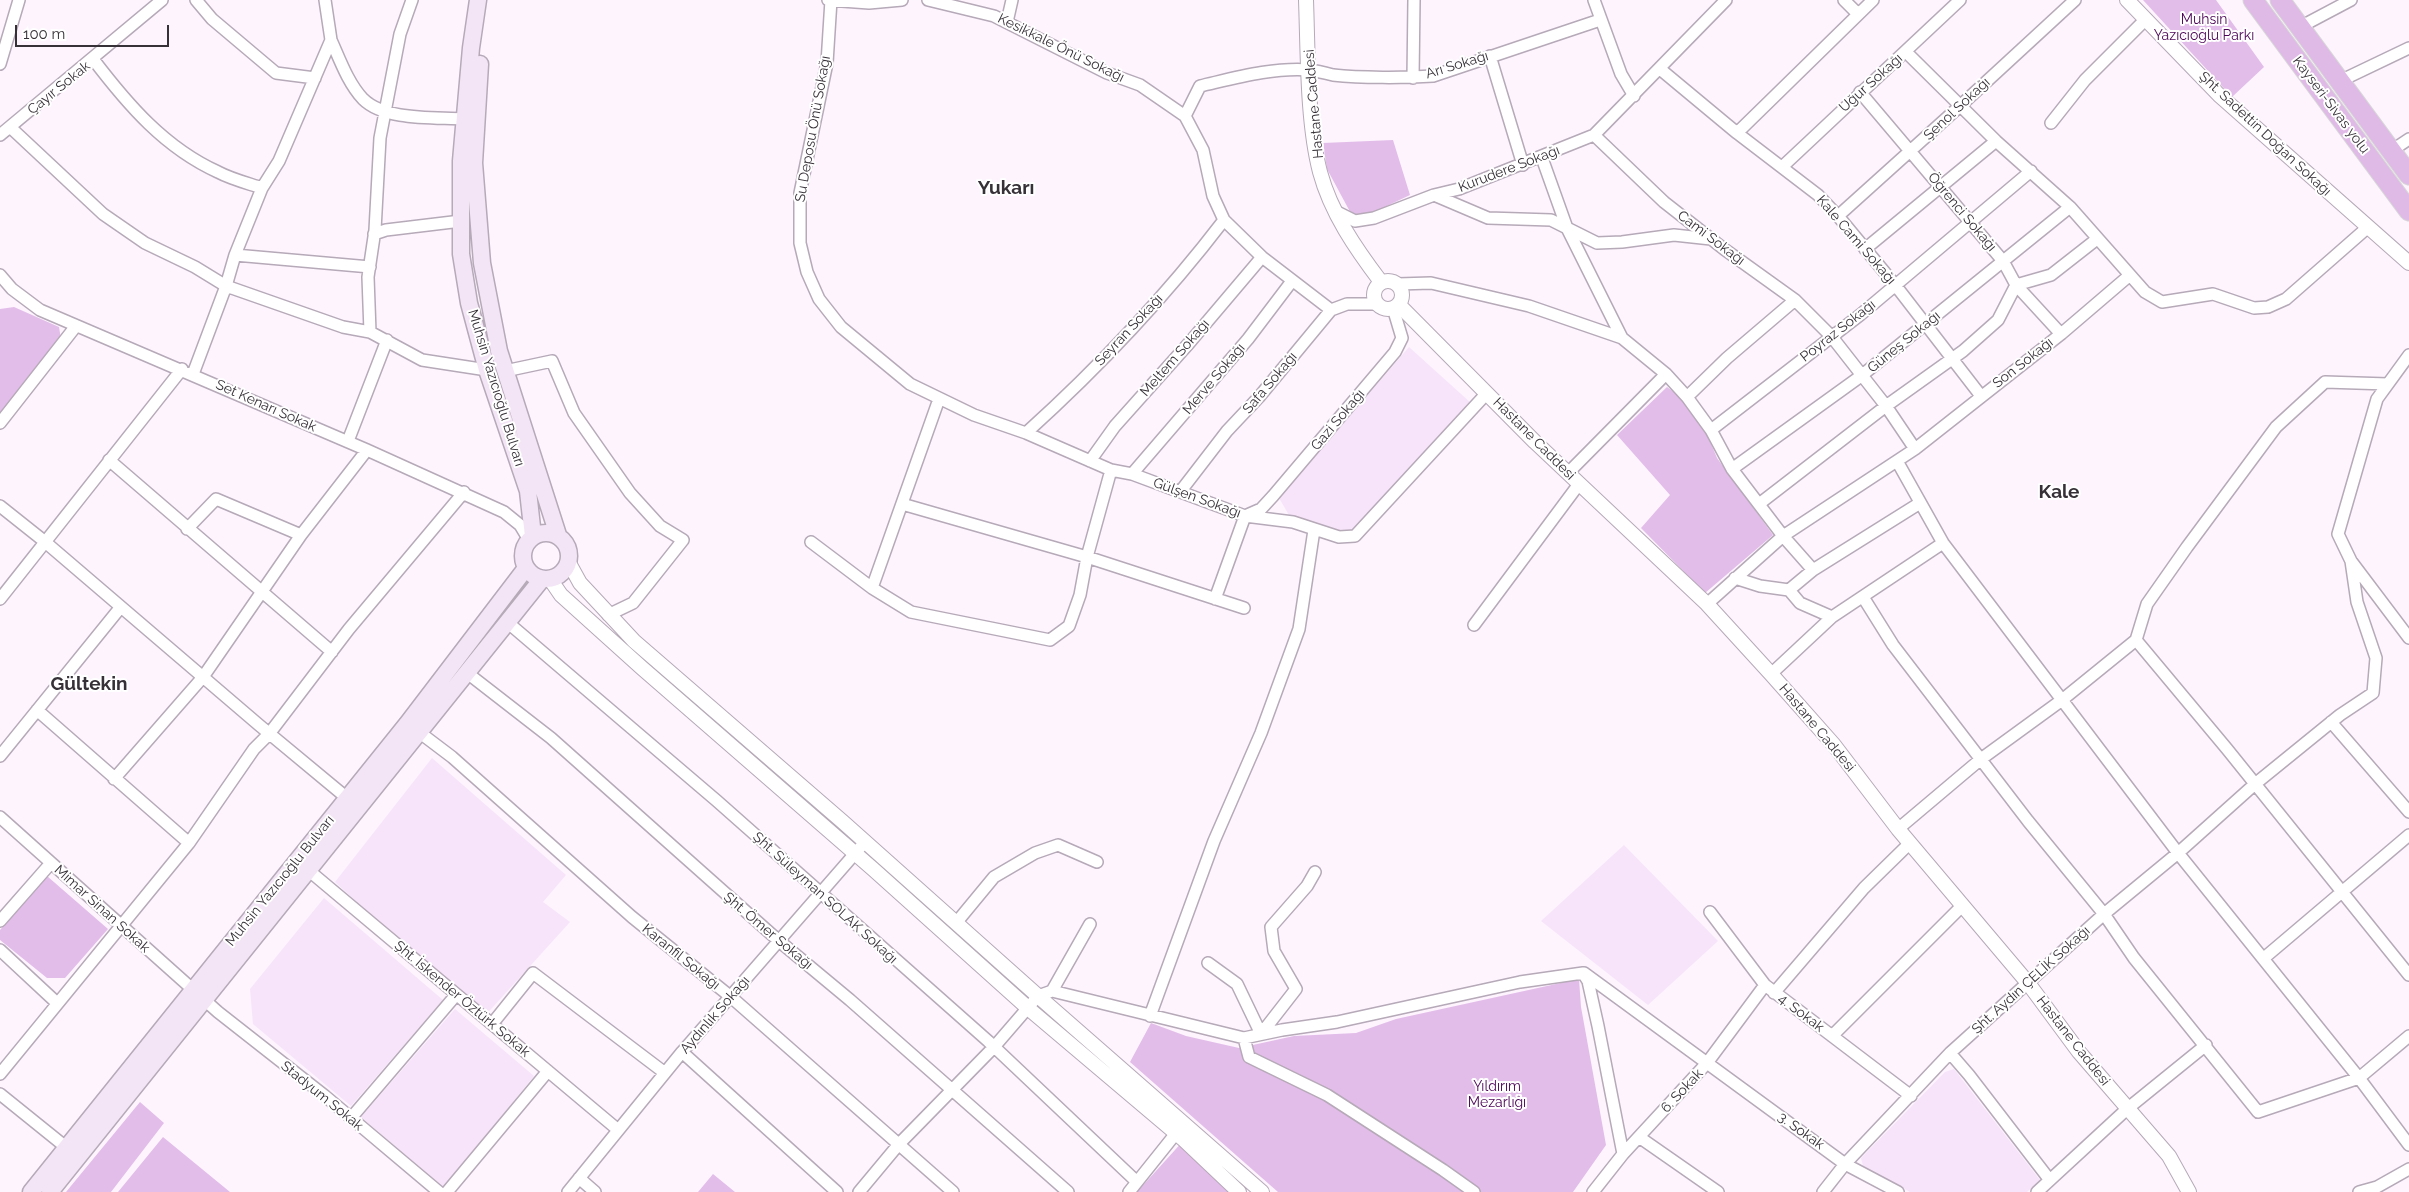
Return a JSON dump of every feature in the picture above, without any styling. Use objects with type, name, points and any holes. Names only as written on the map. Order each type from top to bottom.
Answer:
[{"type":"highway","name":"Kayseri-Sivas yolu","points":[[2252,0],[2409,211]]},
{"type":"highway","name":"Kayseri-Sivas yolu","points":[[2280,0],[2409,175]]},
{"type":"main road","name":"Muhsin Yazıcıoğlu Bulvarı","points":[[478,0],[471,48],[461,160],[461,254],[469,303],[488,370],[528,491],[531,538]]},
{"type":"main road","name":"Muhsin Yazıcıoğlu Bulvarı","points":[[483,0],[474,163],[482,263],[498,351],[558,535]]},
{"type":"main road","points":[[546,532],[558,535],[567,544],[569,550],[568,563],[561,574],[546,579],[536,577],[526,568],[523,551],[531,538],[546,532]]},
{"type":"main road","name":"Muhsin Yazıcıoğlu Bulvarı","points":[[50,1192],[205,1000],[307,869],[413,727],[526,568]]},
{"type":"main road","name":"Muhsin Yazıcıoğlu Bulvarı","points":[[31,1192],[347,798],[466,672],[506,621],[546,579]]},
{"type":"street","points":[[0,64],[18,0]]},
{"type":"street","name":"Çayır Sokak","points":[[0,135],[94,59],[162,0]]},
{"type":"street","points":[[196,0],[212,19],[276,73],[315,78]]},
{"type":"street","points":[[325,0],[331,40],[347,75],[363,99],[385,113],[464,119]]},
{"type":"street","points":[[370,332],[370,267],[380,138],[400,34],[412,0]]},
{"type":"street","points":[[830,0],[869,3],[902,0]]},
{"type":"street","name":"Su Deposu Önü Sokağı","points":[[830,0],[827,64],[800,193],[800,243],[804,258],[819,299],[841,327],[910,384],[974,415]]},
{"type":"street","name":"Kesikkale Önü Sokağı","points":[[928,0],[994,16],[1107,73],[1140,85],[1185,116]]},
{"type":"street","points":[[1007,22],[1012,0]]},
{"type":"street","name":"Hastane Caddesi","points":[[1306,0],[1314,140],[1321,173],[1335,211],[1363,258],[1381,282]]},
{"type":"street","points":[[1413,78],[1414,0]]},
{"type":"street","points":[[1594,0],[1620,74],[1634,96]]},
{"type":"street","name":"Kurudere Sokağı","points":[[1335,211],[1355,221],[1374,218],[1542,158],[1594,135],[1726,0]]},
{"type":"street","points":[[1844,0],[1858,14]]},
{"type":"street","points":[[1737,134],[1873,0]]},
{"type":"street","name":"Uğur Sokağı","points":[[1782,167],[1960,0]]},
{"type":"street","name":"Şenol Sokağı","points":[[1838,216],[2074,0]]},
{"type":"street","name":"Şht. Sadettin Doğan Sokağı","points":[[2127,0],[2219,95],[2367,228],[2409,263]]},
{"type":"street","points":[[2300,27],[2351,0]]},
{"type":"street","points":[[2051,123],[2085,80],[2146,19]]},
{"type":"street","name":"Arı Sokağı","points":[[1185,116],[1200,86],[1271,72],[1310,70],[1334,75],[1413,78],[1433,76],[1600,20]]},
{"type":"street","points":[[193,374],[226,286],[235,255],[262,188],[279,161],[331,40]]},
{"type":"street","points":[[2340,82],[2409,48]]},
{"type":"street","points":[[1906,52],[1996,141],[2070,207],[2145,292],[2162,302],[2213,294],[2254,308],[2268,307],[2286,299],[2367,228]]},
{"type":"street","points":[[1490,56],[1523,165]]},
{"type":"street","points":[[94,59],[123,99],[167,142],[218,172],[262,188]]},
{"type":"street","name":"Kale Cami Sokağı","points":[[1660,69],[1737,134],[1818,195],[1838,216],[1896,286],[1981,396]]},
{"type":"street","name":"Öğrenci Sokağı","points":[[1860,92],[2003,261],[2016,285],[2061,334]]},
{"type":"street","points":[[1185,116],[1203,150],[1214,196],[1224,220],[1262,257],[1292,281],[1331,310],[1347,304],[1377,304],[1385,309],[1396,306],[1402,292],[1398,284]]},
{"type":"street","points":[[10,127],[103,214],[145,243],[196,267],[226,286],[343,327],[370,332],[422,360],[488,370]]},
{"type":"street","name":"Cami Sokağı","points":[[1594,135],[1664,202],[1795,300],[1832,337],[1860,376],[1886,406],[1915,449]]},
{"type":"street","points":[[2391,151],[2409,139]]},
{"type":"street","points":[[1865,249],[1942,188],[1996,141]]},
{"type":"street","points":[[1542,158],[1566,228],[1622,338]]},
{"type":"street","name":"Poyraz Sokağı","points":[[1710,430],[1896,286],[2031,171]]},
{"type":"street","points":[[1434,195],[1488,218],[1551,220],[1597,243],[1622,242],[1674,235],[1711,239]]},
{"type":"street","name":"Güneş Sokağı","points":[[1732,469],[1793,427],[1860,376],[2070,207]]},
{"type":"street","name":"Seyran Sokağı","points":[[1026,433],[1059,404],[1126,335],[1202,249],[1224,220]]},
{"type":"street","points":[[374,234],[386,230],[461,221]]},
{"type":"street","points":[[1759,504],[1886,406],[1954,359],[1998,320],[2016,285],[2051,275],[2097,239]]},
{"type":"street","points":[[235,255],[370,267]]},
{"type":"street","name":"Meltem Sokağı","points":[[1090,461],[1115,426],[1262,257]]},
{"type":"street","name":"Set Kenarı Sokak","points":[[0,275],[12,289],[40,310],[182,369],[464,492],[504,512],[520,525],[531,538]]},
{"type":"street","name":"Son Sokağı","points":[[1707,604],[1783,536],[1915,449],[2061,334],[2130,275]]},
{"type":"street","points":[[1377,304],[1374,295],[1381,282],[1390,280],[1398,284],[1431,283],[1529,306],[1622,338],[1666,374],[1687,397],[1710,430],[1732,469],[1783,536],[1813,570]]},
{"type":"street","name":"Merve Sokağı","points":[[1132,474],[1248,339],[1292,281]]},
{"type":"street","points":[[1687,397],[1727,358],[1795,300]]},
{"type":"street","name":"Hastane Caddesi","points":[[1396,306],[1579,484],[1707,604],[1771,674],[1834,745],[1898,829],[2028,983],[2079,1052],[2170,1156],[2189,1192]]},
{"type":"street","name":"Gazi Sokağı","points":[[1245,516],[1261,509],[1273,496],[1395,352],[1402,338],[1396,306]]},
{"type":"street","name":"Safa Sokağı","points":[[1180,492],[1227,431],[1259,397],[1331,310]]},
{"type":"street","points":[[0,423],[76,326]]},
{"type":"street","points":[[348,441],[387,340]]},
{"type":"street","points":[[2409,355],[2377,400],[2338,534],[2350,561],[2409,638]]},
{"type":"street","points":[[505,371],[552,361],[574,413],[630,493],[660,526],[683,540],[633,603],[608,615]]},
{"type":"street","points":[[0,599],[182,369]]},
{"type":"street","points":[[1568,473],[1666,374]]},
{"type":"street","points":[[1898,829],[1981,759],[2062,700],[2136,640],[2147,604],[2276,427],[2325,382],[2388,384]]},
{"type":"street","name":"Gülşen Sokağı","points":[[974,415],[1026,433],[1111,470],[1132,474],[1245,516],[1293,522],[1339,537],[1355,536],[1487,393]]},
{"type":"street","points":[[872,588],[939,398]]},
{"type":"street","points":[[114,778],[203,677],[301,536],[367,450]]},
{"type":"street","points":[[109,460],[332,652]]},
{"type":"street","points":[[1897,462],[1943,543],[2178,853],[2264,958],[2409,1145]]},
{"type":"street","points":[[811,542],[872,588],[912,612],[1050,640],[1069,626],[1080,595],[1087,557],[1111,470]]},
{"type":"street","points":[[1474,625],[1579,484]]},
{"type":"street","points":[[0,1074],[189,843],[254,749],[269,734],[332,652],[464,492]]},
{"type":"street","points":[[187,529],[216,499],[301,536]]},
{"type":"street","points":[[1789,590],[1813,570],[1920,503]]},
{"type":"street","points":[[902,504],[1087,557],[1244,608]]},
{"type":"street","points":[[0,506],[44,541],[120,608],[347,798]]},
{"type":"street","points":[[1215,599],[1245,516]]},
{"type":"street","points":[[1150,1016],[1214,841],[1261,733],[1299,629],[1314,530]]},
{"type":"street","points":[[1771,674],[1832,617],[1943,543]]},
{"type":"street","name":"Şht. Aydın ÇELİK Sokağı","points":[[1824,1192],[1846,1164],[1950,1053],[2104,914],[2178,853],[2255,784],[2331,722],[2372,693],[2376,658],[2357,602],[2350,561]]},
{"type":"street","points":[[568,563],[580,583],[608,615],[710,709],[865,842],[1038,996],[1180,1128],[1239,1192]]},
{"type":"street","points":[[1735,578],[1760,586],[1789,590],[1800,603],[1832,617]]},
{"type":"street","points":[[546,579],[583,615],[1029,1009],[1262,1192]]},
{"type":"street","points":[[1863,597],[1893,645],[2028,821],[2104,914],[2134,958],[2206,1045],[2258,1112],[2358,1078],[2409,1036]]},
{"type":"street","points":[[0,756],[120,608]]},
{"type":"street","name":"Şht. Süleyman SOLAK Sokağı","points":[[506,621],[710,794],[994,1046],[1137,1182]]},
{"type":"street","points":[[2136,640],[2409,975]]},
{"type":"street","name":"Şht. Ömer Sokağı","points":[[466,672],[551,738],[779,942],[952,1089],[1068,1192]]},
{"type":"street","points":[[37,710],[189,843]]},
{"type":"street","points":[[2331,722],[2409,812]]},
{"type":"street","name":"Karanfil Sokağı","points":[[413,727],[452,757],[632,917],[731,997],[953,1192]]},
{"type":"street","name":"Mimar Sinan Sokak","points":[[0,817],[205,1000]]},
{"type":"street","points":[[2264,958],[2409,835]]},
{"type":"street","name":"Aydınlık Sokağı","points":[[568,1192],[682,1052],[822,894],[865,842]]},
{"type":"street","name":"6. Sokak","points":[[1594,1192],[1623,1154],[1707,1063],[1770,989],[1864,888],[1910,842]]},
{"type":"street","points":[[956,923],[994,877],[1035,853],[1058,845],[1097,862]]},
{"type":"street","points":[[0,920],[51,863]]},
{"type":"street","name":"Şht. İskender Öztürk Sokak","points":[[307,869],[617,1130]]},
{"type":"street","points":[[1261,1034],[1296,990],[1274,951],[1271,927],[1307,886],[1315,872]]},
{"type":"street","points":[[1832,1036],[1964,905]]},
{"type":"street","name":"4. Sokak","points":[[1710,912],[1770,989],[1911,1096]]},
{"type":"street","points":[[1052,991],[1090,924]]},
{"type":"street","points":[[0,950],[57,1003]]},
{"type":"street","points":[[1208,963],[1237,984],[1261,1034]]},
{"type":"street","points":[[492,1024],[533,973],[665,1073]]},
{"type":"street","points":[[859,1192],[899,1144],[1029,1009],[1038,996],[1052,991],[1244,1038],[1337,1022],[1520,982],[1583,973],[1588,981],[1598,1026],[1623,1154]]},
{"type":"street","name":"3. Sokak","points":[[1583,973],[1846,1164],[1898,1192]]},
{"type":"street","points":[[350,1118],[456,995]]},
{"type":"street","name":"Stadyum Sokak","points":[[205,1000],[439,1192]]},
{"type":"street","points":[[1244,1038],[1249,1057],[1327,1095],[1444,1170],[1474,1192]]},
{"type":"street","points":[[2037,1192],[2049,1179],[2128,1109],[2206,1045]]},
{"type":"street","points":[[682,1052],[837,1192]]},
{"type":"street","points":[[1950,1053],[2049,1179]]},
{"type":"street","points":[[447,1192],[548,1071]]},
{"type":"street","points":[[0,1094],[67,1148]]},
{"type":"street","points":[[1129,1192],[1180,1128]]},
{"type":"street","points":[[1640,1137],[1718,1192]]},
{"type":"street","points":[[2360,1192],[2377,1187],[2409,1169]]},
{"type":"street","points":[[579,1178],[594,1192]]},
{"type":"shaded area","points":[[1409,347],[1471,403],[1347,536],[1293,522],[1279,498]]},
{"type":"shaded area","points":[[432,758],[566,875],[543,902],[570,922],[483,1018],[335,882]]},
{"type":"shaded area","points":[[1624,845],[1718,941],[1648,1005],[1541,921]]},
{"type":"shaded area","points":[[324,898],[443,1000],[351,1106],[253,1024],[250,989]]},
{"type":"shaded area","points":[[455,1009],[534,1076],[444,1188],[361,1117]]},
{"type":"shaded area","points":[[1954,1069],[2040,1180],[2027,1192],[1910,1192],[1863,1166],[1861,1158],[1945,1072]]},
{"type":"green space","name":"Muhsin Yazıcıoğlu Parkı","points":[[2143,0],[2216,0],[2264,67],[2232,97]]},
{"type":"green space","points":[[1393,140],[1410,195],[1355,221],[1327,169],[1323,143]]},
{"type":"green space","points":[[14,307],[59,327],[61,339],[0,413],[0,309]]},
{"type":"green space","points":[[1667,387],[1678,395],[1704,427],[1717,458],[1773,535],[1705,593],[1641,528],[1670,495],[1617,435]]},
{"type":"green space","points":[[47,876],[108,929],[65,978],[47,978],[0,940],[0,930]]},
{"type":"green space","name":"Yıldırım Mezarlığı","points":[[1579,979],[1581,1007],[1606,1145],[1573,1192],[1278,1192],[1130,1062],[1151,1023],[1186,1036],[1239,1048],[1294,1036],[1356,1033],[1396,1019]]},
{"type":"green space","points":[[140,1102],[164,1123],[111,1192],[66,1192]]},
{"type":"green space","points":[[163,1137],[230,1192],[118,1192]]},
{"type":"green space","points":[[1184,1140],[1240,1192],[1137,1192]]},
{"type":"green space","points":[[713,1174],[735,1192],[698,1192]]},
{"type":"district","name":"Yukarı","points":[[1006,188]]},
{"type":"district","name":"Kale","points":[[2059,492]]},
{"type":"district","name":"Gültekin","points":[[89,684]]}]
